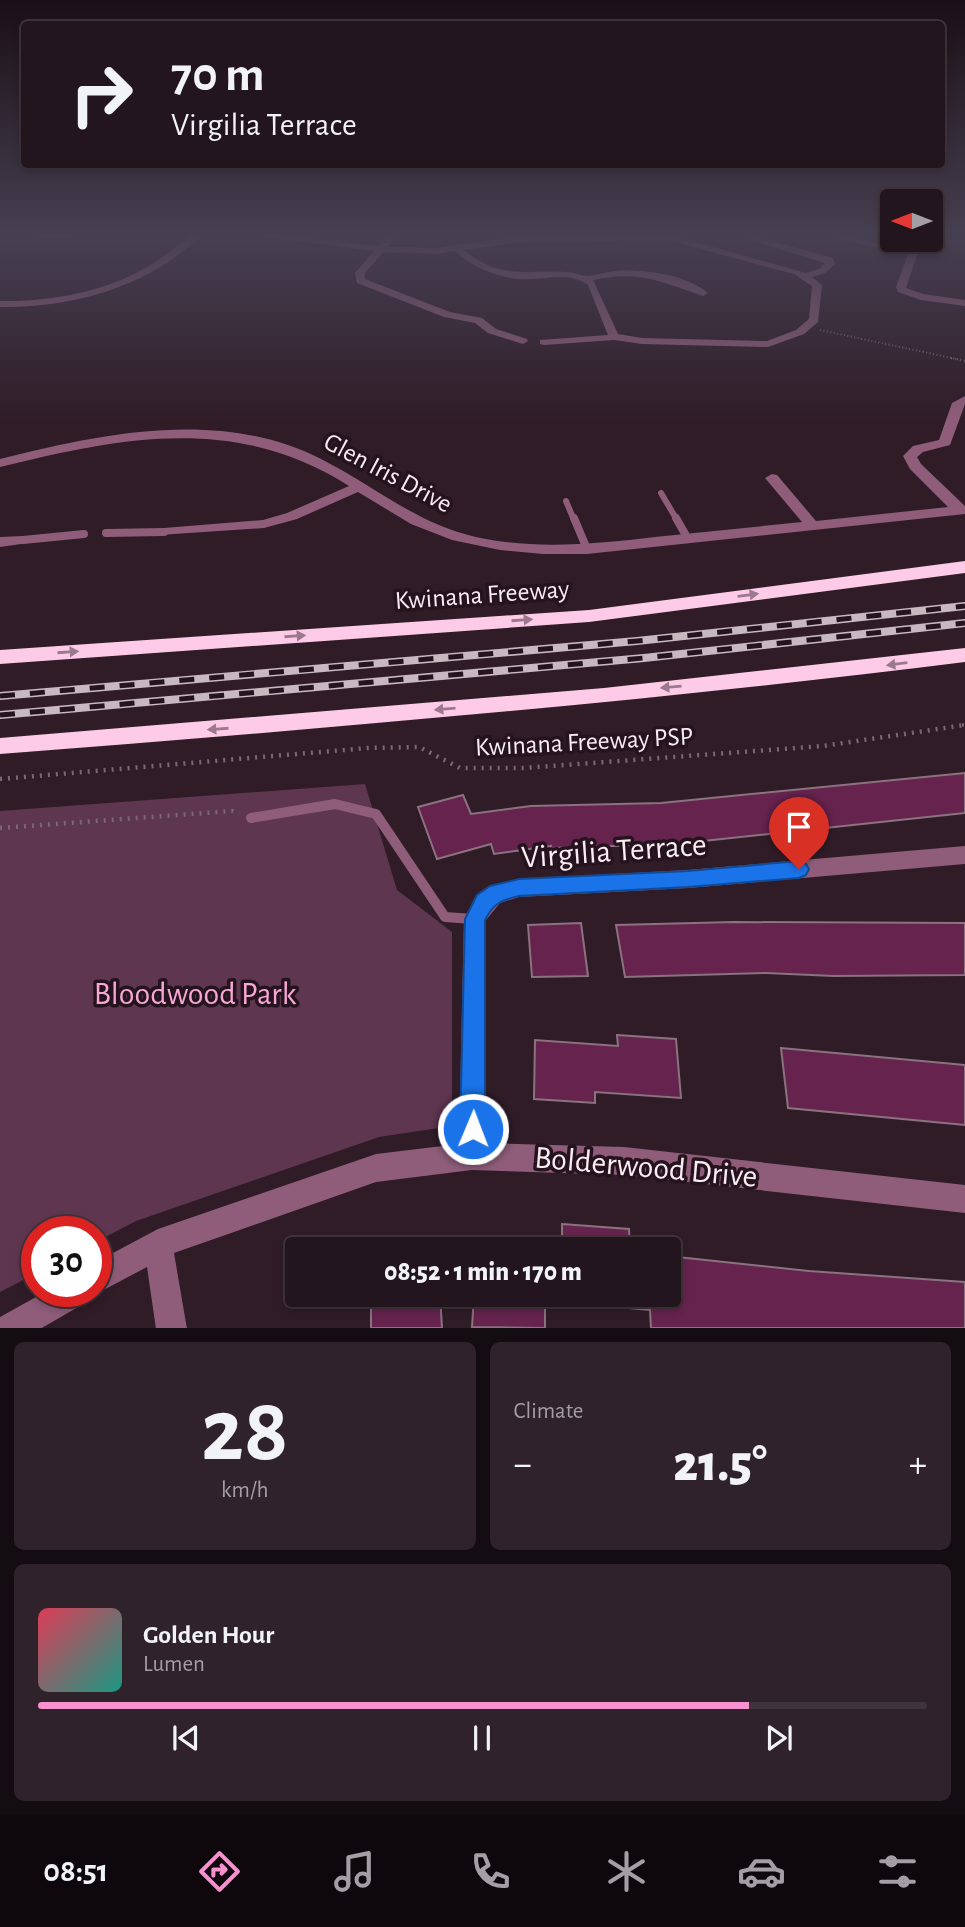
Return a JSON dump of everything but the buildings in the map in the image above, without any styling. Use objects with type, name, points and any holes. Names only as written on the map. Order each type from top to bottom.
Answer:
[{"type":"highway","name":"Kwinana Freeway","points":[[0,657],[589,616],[965,567]]},
{"type":"highway","points":[[0,746],[378,715],[822,673],[965,655]]},
{"type":"street","points":[[0,304],[36,303],[60,297]]},
{"type":"street","points":[[401,297],[448,315],[478,320],[492,331],[523,341]]},
{"type":"street","points":[[597,297],[614,337]]},
{"type":"street","points":[[544,342],[614,337],[642,341],[757,345],[780,341],[807,328],[816,312],[817,297]]},
{"type":"street","points":[[921,297],[965,303]]},
{"type":"street","points":[[962,510],[915,466],[910,456],[918,449],[945,442],[958,403],[965,400]]},
{"type":"street","name":"Glen Iris Drive","points":[[0,463],[97,441],[164,434],[198,435],[262,443],[320,462],[417,521],[458,537],[485,544],[537,550],[587,549],[962,510]]},
{"type":"street","points":[[772,478],[813,526]]},
{"type":"street","points":[[164,532],[249,527],[279,521],[359,487]]},
{"type":"street","points":[[0,542],[23,540]]},
{"type":"street","name":"Virgilia Terrace","points":[[475,919],[484,902],[497,892],[519,888],[688,879],[965,855]]},
{"type":"street","points":[[472,1156],[475,919]]},
{"type":"street","name":"Bolderwood Drive","points":[[112,1270],[158,1244],[376,1168],[472,1156],[624,1161],[965,1199]]},
{"type":"street","points":[[158,1244],[172,1328]]},
{"type":"street","points":[[9,1328],[47,1307]]},
{"type":"lane","points":[[661,493],[688,539]]},
{"type":"lane","points":[[566,501],[587,549]]},
{"type":"lane","points":[[106,533],[164,532]]},
{"type":"lane","points":[[23,540],[84,534]]},
{"type":"lane","points":[[251,818],[335,804],[376,814],[444,917],[475,919]]},
{"type":"path","points":[[807,328],[965,361]]},
{"type":"path","name":"Kwinana Freeway PSP","points":[[0,779],[368,748],[419,747],[460,768],[524,768],[823,746],[965,725]]},
{"type":"path","points":[[0,828],[232,811],[251,818]]},
{"type":"green space","name":"Bloodwood Park","points":[[365,784],[397,890],[452,932],[452,1126],[379,1137],[136,1221],[112,1234],[112,1216],[21,1216],[21,1281],[0,1292],[0,811]]},
{"type":"railway","points":[[0,696],[637,641],[965,606]]},
{"type":"railway","points":[[0,715],[644,658],[965,623]]},
{"type":"route","points":[[473,1129],[475,919],[484,902],[497,892],[519,888],[688,879],[799,869]]}]
